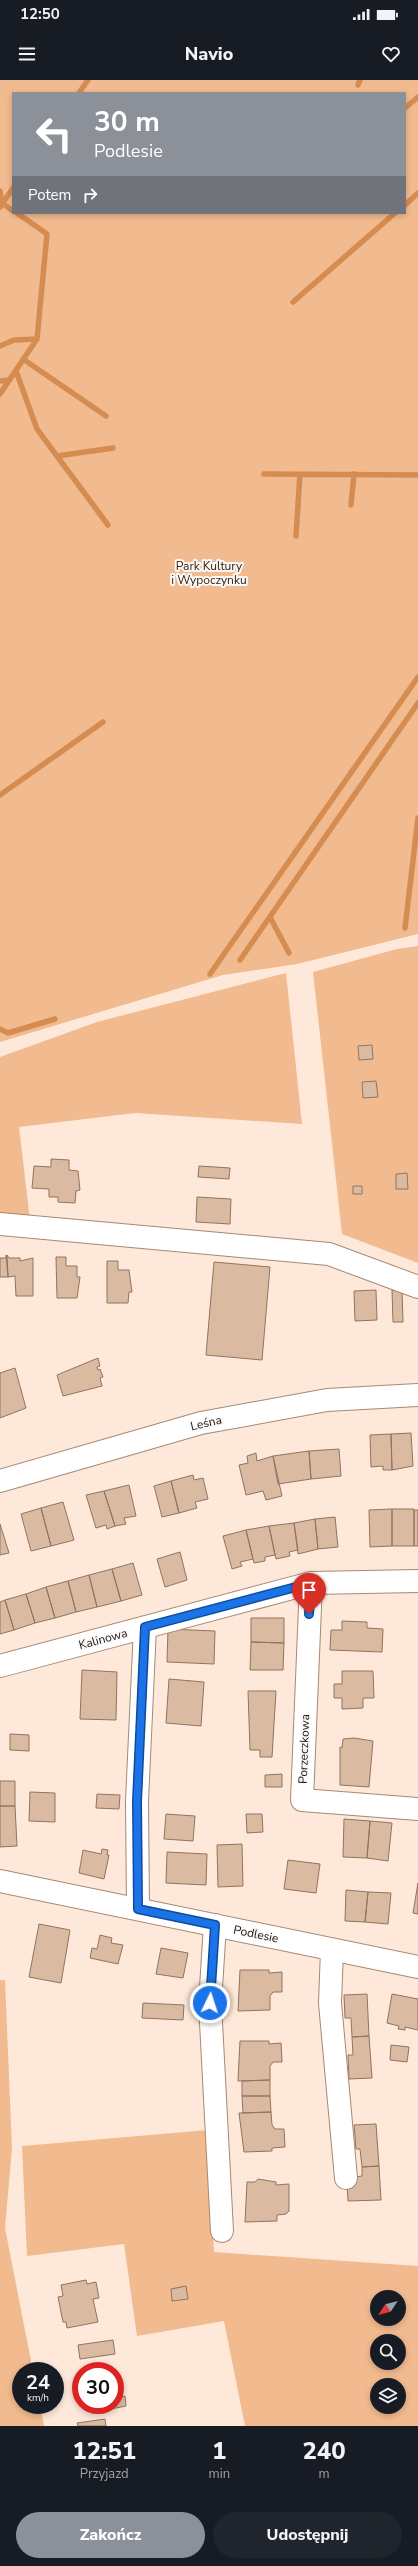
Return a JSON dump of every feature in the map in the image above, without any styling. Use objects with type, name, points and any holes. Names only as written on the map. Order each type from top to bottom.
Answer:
[{"type":"street","points":[[0,1224],[328,1254],[418,1287]]},
{"type":"street","name":"Leśna","points":[[0,1481],[200,1423],[327,1400],[418,1395]]},
{"type":"street","name":"Kalinowa","points":[[0,1666],[311,1583],[418,1580]]},
{"type":"street","name":"Porzeczkowa","points":[[311,1583],[302,1800],[418,1809]]},
{"type":"street","points":[[138,1909],[137,1801],[145,1627]]},
{"type":"street","name":"Podlesie","points":[[0,1881],[418,1967]]},
{"type":"street","points":[[215,1925],[210,2003],[222,2231]]},
{"type":"street","points":[[332,1950],[330,2003],[346,2178]]},
{"type":"green space","name":"Park Kultury i Wypoczynku","points":[[0,80],[418,80],[418,934],[297,964],[223,975],[0,1042]]},
{"type":"green space","points":[[418,946],[418,1263],[342,1234],[313,972],[397,949]]},
{"type":"green space","points":[[286,973],[302,1124],[135,1113],[19,1127],[30,1220],[0,1222],[0,1057],[97,1022]]},
{"type":"green space","points":[[0,1980],[5,1980],[12,2148],[5,2228],[31,2362],[12,2362],[12,2414],[42,2414],[44,2426],[0,2426]]},
{"type":"green space","points":[[208,2130],[214,2252],[418,2266],[418,2426],[245,2426],[224,2321],[137,2336],[124,2244],[27,2256],[22,2146]]},
{"type":"building","points":[[372,1045],[373,1059],[359,1060],[358,1046]]},
{"type":"building","points":[[376,1081],[378,1097],[363,1098],[362,1082]]},
{"type":"building","points":[[51,1159],[69,1160],[69,1170],[78,1171],[80,1190],[76,1191],[75,1203],[58,1202],[58,1197],[49,1197],[49,1189],[32,1188],[34,1166],[51,1167]]},
{"type":"building","points":[[199,1166],[230,1168],[229,1179],[198,1177]]},
{"type":"building","points":[[407,1173],[408,1189],[396,1189],[396,1174]]},
{"type":"building","points":[[353,1186],[362,1186],[362,1194],[353,1194]]},
{"type":"building","points":[[197,1197],[231,1199],[230,1224],[196,1222]]},
{"type":"building","points":[[6,1255],[8,1277],[0,1277],[0,1258],[6,1258]]},
{"type":"building","points":[[7,1255],[9,1258],[20,1258],[20,1261],[33,1258],[33,1296],[16,1296],[15,1276],[8,1277]]},
{"type":"building","points":[[56,1257],[66,1257],[66,1266],[77,1266],[77,1277],[80,1277],[77,1298],[57,1298]]},
{"type":"building","points":[[107,1261],[118,1261],[118,1270],[129,1270],[132,1292],[129,1292],[128,1303],[107,1303]]},
{"type":"building","points":[[214,1262],[270,1267],[262,1360],[206,1355]]},
{"type":"building","points":[[376,1290],[377,1320],[355,1321],[354,1291]]},
{"type":"building","points":[[392,1290],[402,1290],[403,1322],[393,1322]]},
{"type":"building","points":[[98,1358],[100,1366],[97,1367],[98,1370],[100,1369],[103,1377],[100,1378],[102,1386],[63,1396],[57,1375]]},
{"type":"building","points":[[15,1368],[26,1408],[0,1418],[0,1373]]},
{"type":"building","points":[[411,1433],[413,1466],[392,1470],[391,1434]]},
{"type":"building","points":[[391,1434],[392,1470],[383,1470],[383,1466],[371,1467],[370,1435]]},
{"type":"building","points":[[339,1449],[341,1476],[311,1479],[309,1451]]},
{"type":"building","points":[[309,1451],[311,1479],[278,1484],[273,1456]]},
{"type":"building","points":[[256,1453],[257,1461],[273,1456],[282,1496],[266,1500],[263,1491],[246,1495],[239,1465],[248,1463],[247,1456]]},
{"type":"building","points":[[193,1475],[194,1480],[203,1478],[208,1499],[195,1502],[197,1508],[179,1513],[171,1481]]},
{"type":"building","points":[[171,1481],[179,1513],[162,1517],[154,1486]]},
{"type":"building","points":[[129,1485],[136,1516],[124,1518],[126,1524],[115,1526],[104,1491]]},
{"type":"building","points":[[104,1491],[115,1526],[107,1529],[106,1525],[96,1528],[86,1495]]},
{"type":"building","points":[[63,1502],[74,1540],[51,1546],[41,1508]]},
{"type":"building","points":[[41,1508],[51,1546],[31,1551],[21,1514]]},
{"type":"building","points":[[392,1509],[392,1546],[370,1547],[369,1510]]},
{"type":"building","points":[[392,1509],[414,1509],[414,1546],[392,1546]]},
{"type":"building","points":[[414,1510],[418,1510],[418,1546],[414,1546]]},
{"type":"building","points":[[335,1517],[338,1547],[318,1549],[315,1519]]},
{"type":"building","points":[[315,1519],[318,1549],[298,1554],[294,1523]]},
{"type":"building","points":[[294,1523],[298,1550],[289,1552],[290,1556],[276,1559],[269,1526]]},
{"type":"building","points":[[0,1524],[9,1553],[0,1555]]},
{"type":"building","points":[[269,1526],[275,1555],[265,1557],[265,1561],[254,1563],[246,1530]]},
{"type":"building","points":[[246,1530],[253,1559],[240,1562],[242,1566],[232,1569],[223,1536]]},
{"type":"building","points":[[180,1552],[187,1580],[165,1587],[157,1559]]},
{"type":"building","points":[[133,1563],[142,1595],[121,1601],[112,1569]]},
{"type":"building","points":[[112,1569],[121,1601],[97,1607],[89,1575]]},
{"type":"building","points":[[89,1575],[97,1607],[76,1612],[68,1581]]},
{"type":"building","points":[[68,1581],[76,1612],[55,1618],[46,1587]]},
{"type":"building","points":[[46,1587],[55,1618],[35,1623],[26,1594]]},
{"type":"building","points":[[26,1594],[35,1623],[14,1630],[5,1600]]},
{"type":"building","points":[[5,1600],[14,1630],[0,1634],[0,1602]]},
{"type":"building","points":[[251,1618],[284,1618],[284,1643],[251,1642]]},
{"type":"building","points":[[342,1621],[367,1622],[367,1628],[383,1629],[382,1652],[330,1650],[331,1630],[342,1630]]},
{"type":"building","points":[[168,1629],[215,1631],[214,1664],[167,1662]]},
{"type":"building","points":[[251,1642],[284,1643],[283,1670],[250,1670]]},
{"type":"building","points":[[82,1670],[117,1672],[116,1720],[80,1719]]},
{"type":"building","points":[[342,1671],[373,1671],[374,1698],[363,1698],[363,1708],[342,1709],[342,1698],[334,1698],[334,1684],[342,1684]]},
{"type":"building","points":[[169,1679],[204,1682],[201,1726],[166,1723]]},
{"type":"building","points":[[248,1691],[276,1691],[272,1757],[260,1757],[260,1750],[250,1750]]},
{"type":"building","points":[[10,1734],[29,1735],[29,1751],[10,1750]]},
{"type":"building","points":[[354,1738],[373,1741],[369,1787],[340,1785],[340,1747],[342,1748],[343,1739]]},
{"type":"building","points":[[282,1774],[282,1787],[265,1787],[265,1775]]},
{"type":"building","points":[[0,1781],[15,1781],[15,1806],[0,1806]]},
{"type":"building","points":[[30,1792],[55,1793],[55,1822],[29,1821]]},
{"type":"building","points":[[97,1794],[120,1795],[119,1809],[96,1808]]},
{"type":"building","points":[[0,1806],[15,1806],[17,1846],[0,1847]]},
{"type":"building","points":[[166,1814],[195,1816],[193,1841],[164,1839]]},
{"type":"building","points":[[246,1814],[262,1814],[263,1832],[247,1833]]},
{"type":"building","points":[[344,1819],[370,1821],[367,1858],[343,1857]]},
{"type":"building","points":[[370,1821],[392,1823],[388,1861],[367,1858]]},
{"type":"building","points":[[242,1844],[243,1886],[218,1887],[217,1845]]},
{"type":"building","points":[[102,1849],[108,1850],[107,1855],[109,1855],[104,1879],[79,1873],[83,1850],[101,1854]]},
{"type":"building","points":[[167,1852],[207,1854],[206,1885],[166,1883]]},
{"type":"building","points":[[288,1860],[320,1864],[316,1893],[284,1889]]},
{"type":"building","points":[[418,1883],[418,1914],[413,1913]]},
{"type":"building","points":[[346,1890],[368,1892],[365,1922],[345,1921]]},
{"type":"building","points":[[368,1892],[391,1893],[388,1924],[365,1922]]},
{"type":"building","points":[[39,1924],[70,1930],[61,1983],[29,1977]]},
{"type":"building","points":[[100,1935],[112,1938],[111,1943],[123,1945],[118,1964],[90,1958],[92,1948],[97,1949]]},
{"type":"building","points":[[161,1948],[188,1953],[183,1978],[156,1974]]},
{"type":"building","points":[[240,1970],[269,1970],[269,1973],[282,1972],[282,1992],[273,1992],[270,1996],[270,2010],[238,2011]]},
{"type":"building","points":[[367,1994],[369,2036],[352,2037],[351,2018],[345,2018],[344,1995]]},
{"type":"building","points":[[392,1994],[418,1999],[418,2030],[405,2027],[405,2030],[398,2029],[399,2026],[387,2023]]},
{"type":"building","points":[[143,2003],[184,2005],[183,2020],[142,2018]]},
{"type":"building","points":[[369,2036],[372,2078],[349,2079],[348,2055],[353,2055],[352,2037]]},
{"type":"building","points":[[240,2041],[269,2041],[269,2044],[281,2043],[282,2062],[273,2062],[270,2066],[270,2080],[238,2081]]},
{"type":"building","points":[[391,2045],[409,2047],[407,2062],[390,2060]]},
{"type":"building","points":[[270,2080],[270,2096],[242,2096],[242,2081]]},
{"type":"building","points":[[242,2096],[270,2096],[271,2112],[243,2113]]},
{"type":"building","points":[[271,2112],[272,2125],[275,2129],[284,2129],[285,2147],[272,2148],[272,2151],[244,2152],[239,2113]]},
{"type":"building","points":[[376,2124],[379,2166],[362,2167],[360,2149],[356,2149],[354,2125]]},
{"type":"building","points":[[379,2166],[381,2200],[348,2201],[347,2183],[356,2183],[355,2177],[362,2176],[362,2167]]},
{"type":"building","points":[[258,2179],[276,2182],[276,2185],[289,2184],[289,2211],[286,2214],[277,2215],[277,2221],[245,2222],[247,2182],[255,2182]]},
{"type":"building","points":[[86,2280],[87,2284],[96,2282],[99,2298],[93,2299],[98,2322],[67,2328],[66,2322],[63,2322],[58,2297],[63,2296],[61,2285]]},
{"type":"building","points":[[186,2286],[188,2299],[172,2301],[171,2289]]},
{"type":"building","points":[[113,2340],[115,2354],[80,2359],[78,2345]]},
{"type":"building","points":[[124,2396],[126,2406],[124,2406]]},
{"type":"building","points":[[105,2419],[106,2426],[78,2426],[77,2423]]},
{"type":"waterway","points":[[80,92],[88,80]]},
{"type":"waterway","points":[[358,85],[360,80]]},
{"type":"waterway","points":[[406,107],[418,97]]},
{"type":"waterway","points":[[0,207],[12,189]]},
{"type":"waterway","points":[[0,191],[2,203],[12,210]]},
{"type":"waterway","points":[[406,204],[418,193]]},
{"type":"waterway","points":[[0,394],[37,339],[47,234],[18,214]]},
{"type":"waterway","points":[[293,302],[394,214]]},
{"type":"waterway","points":[[0,346],[14,340],[37,339]]},
{"type":"waterway","points":[[23,359],[106,416]]},
{"type":"waterway","points":[[16,371],[37,429],[108,525]]},
{"type":"waterway","points":[[0,381],[9,380]]},
{"type":"waterway","points":[[57,456],[113,448]]},
{"type":"waterway","points":[[264,474],[418,475]]},
{"type":"waterway","points":[[296,536],[300,474]]},
{"type":"waterway","points":[[351,505],[354,474]]},
{"type":"waterway","points":[[210,974],[418,677]]},
{"type":"waterway","points":[[240,960],[418,703]]},
{"type":"waterway","points":[[0,795],[103,722]]},
{"type":"waterway","points":[[405,928],[418,818]]},
{"type":"waterway","points":[[270,917],[289,953]]},
{"type":"waterway","points":[[0,1029],[8,1033],[55,1019]]},
{"type":"route","points":[[210,2003],[215,1925],[138,1909],[137,1801],[145,1627],[311,1583],[309,1614]]}]
